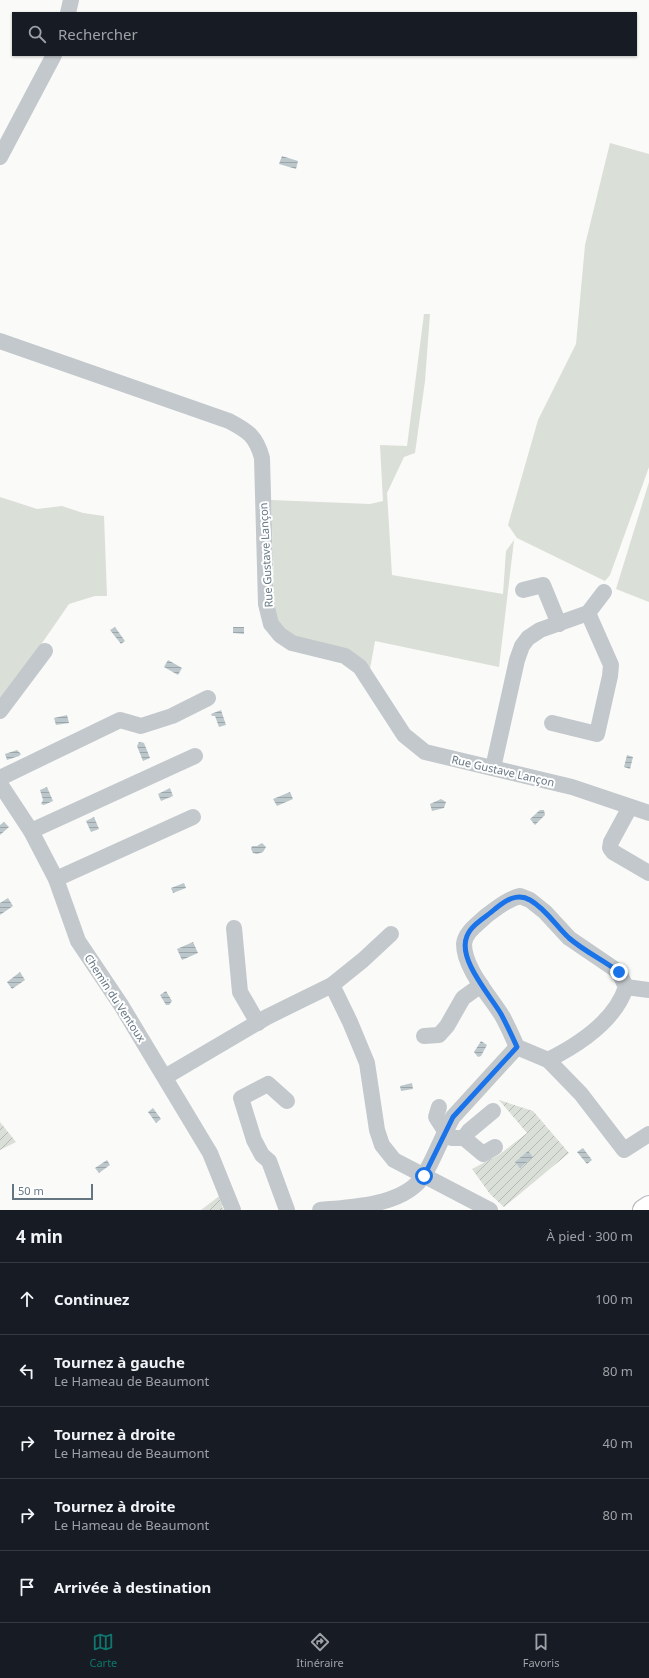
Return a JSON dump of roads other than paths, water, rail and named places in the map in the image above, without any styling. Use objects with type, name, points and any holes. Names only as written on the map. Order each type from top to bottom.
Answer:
[{"type":"main road","points":[[643,1210],[649,1206]]},
{"type":"street","points":[[68,12],[71,0]]},
{"type":"street","points":[[0,157],[53,56]]},
{"type":"street","name":"Rue Gustave Lançon","points":[[0,341],[229,421],[247,431],[258,443],[262,458],[266,604],[271,624],[280,635],[292,643],[345,656],[360,667],[404,735],[425,752],[572,787],[649,813]]},
{"type":"street","points":[[523,590],[543,585],[559,624]]},
{"type":"street","points":[[493,768],[517,660],[522,646],[528,638],[540,630],[588,613],[604,592]]},
{"type":"street","points":[[552,723],[597,734],[610,676],[611,665],[588,613]]},
{"type":"street","points":[[0,711],[45,651]]},
{"type":"street","points":[[0,778],[120,720],[141,726],[172,716],[208,698]]},
{"type":"street","points":[[31,831],[195,756]]},
{"type":"street","name":"Chemin du Ventoux","points":[[0,784],[31,831],[56,879],[78,941],[122,1005],[210,1153],[233,1210]]},
{"type":"street","points":[[630,807],[611,842],[610,848],[613,852],[649,873]]},
{"type":"street","points":[[56,879],[193,817]]},
{"type":"street","points":[[548,1060],[589,1034],[605,1020],[624,994],[626,986],[619,972],[569,938],[544,912],[530,900],[520,896],[510,899],[498,906],[472,929],[467,936],[464,944],[467,958],[480,985],[501,1014],[517,1047],[548,1060],[581,1094],[624,1150],[649,1134]]},
{"type":"street","points":[[234,928],[240,992],[258,1023]]},
{"type":"street","points":[[165,1077],[258,1023],[332,985],[363,960],[391,934]]},
{"type":"street","points":[[332,985],[350,1022],[367,1063],[377,1130],[382,1145],[394,1160],[490,1210]]},
{"type":"street","points":[[424,1036],[439,1035],[447,1026],[463,998],[480,985]]},
{"type":"street","points":[[626,986],[649,990]]},
{"type":"street","points":[[320,1210],[367,1205],[393,1198],[414,1186],[424,1176],[445,1130],[453,1117],[470,1097],[492,1077],[517,1047]]},
{"type":"street","points":[[287,1101],[268,1084],[241,1098],[254,1140],[262,1156],[269,1161],[287,1210]]},
{"type":"street","points":[[439,1107],[436,1117],[452,1138],[464,1138],[483,1154],[495,1147]]},
{"type":"street","points":[[464,1138],[469,1131],[493,1111]]}]
